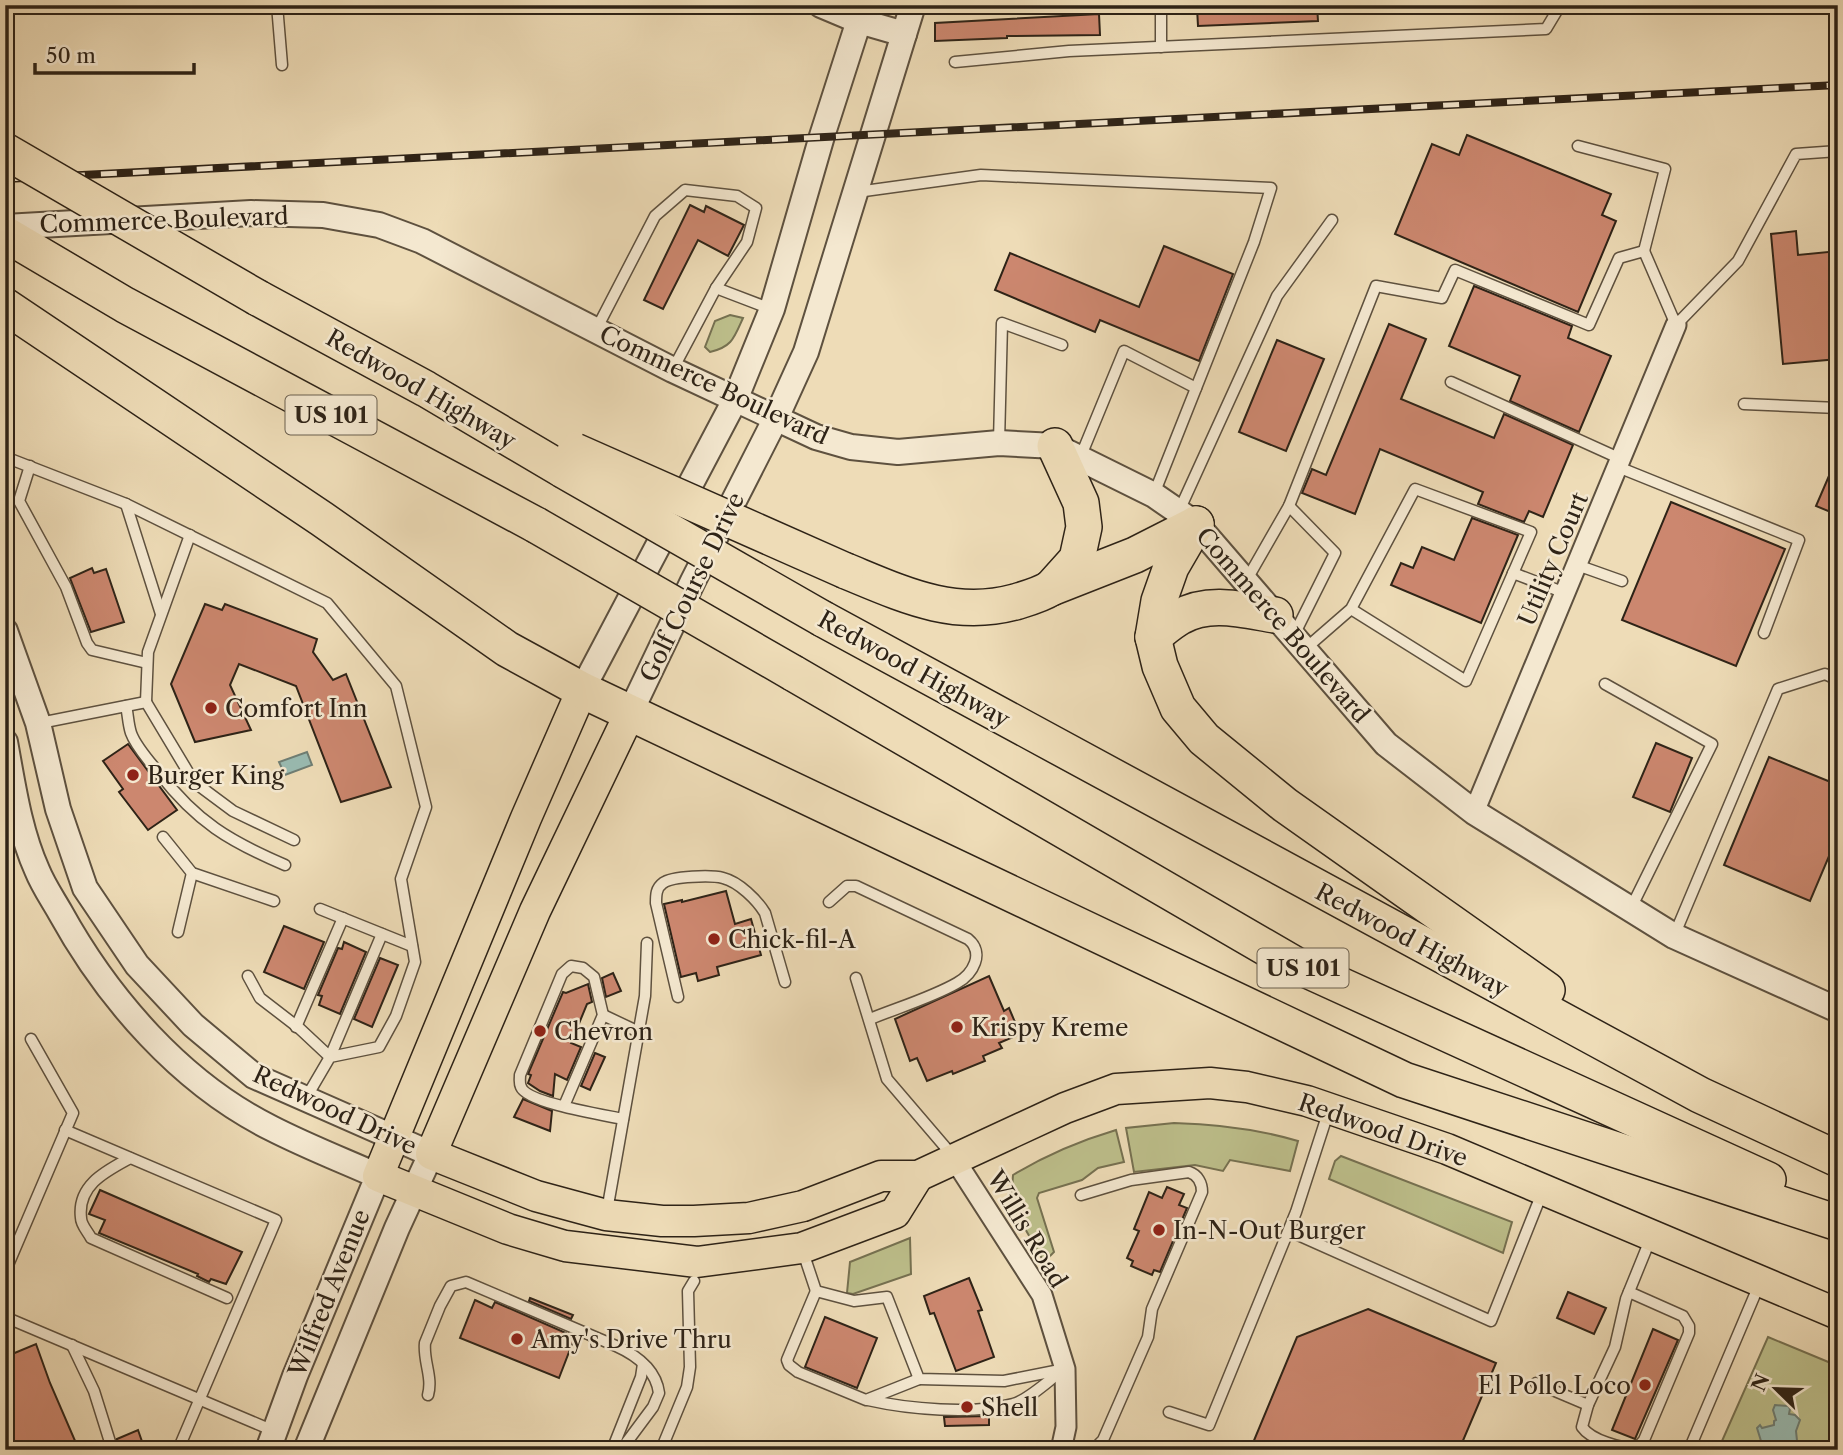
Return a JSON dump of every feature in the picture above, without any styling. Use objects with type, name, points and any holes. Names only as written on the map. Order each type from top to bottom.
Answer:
[{"type":"highway","name":"Redwood Highway","points":[[5,151],[258,298],[426,389],[569,461],[822,619],[1700,1095],[1838,1159]]},
{"type":"highway","name":"US 101","points":[[5,234],[125,305],[537,525],[1294,964],[1838,1212]]},
{"type":"highway","points":[[12,310],[299,503],[507,649],[582,690],[1404,1080],[1838,1223]]},
{"type":"highway","points":[[569,461],[906,596],[955,608],[999,606],[1041,595],[1051,588],[1077,559],[1084,527],[1067,452]]},
{"type":"highway","points":[[1051,588],[1135,555],[1187,518]]},
{"type":"highway","points":[[1187,518],[1159,601],[1153,637],[1160,666],[1178,708],[1203,739],[1284,805],[1700,1095]]},
{"type":"highway","points":[[1153,637],[1181,616],[1205,608],[1231,608],[1291,634]]},
{"type":"main road","name":"Golf Course Drive","points":[[393,1138],[582,690]]},
{"type":"main road","name":"Golf Course Drive","points":[[431,1154],[535,911],[630,713]]},
{"type":"main road","name":"Redwood Drive","points":[[431,1154],[536,1196],[606,1215],[662,1221],[749,1218],[803,1206],[881,1176],[918,1176],[1065,1108],[1116,1089],[1210,1083],[1247,1087],[1329,1109],[1447,1149],[1838,1314]]},
{"type":"main road","name":"Wilfred Avenue","points":[[378,1176],[393,1138]]},
{"type":"main road","name":"Redwood Drive","points":[[378,1176],[508,1229],[565,1246],[696,1262],[802,1248],[895,1213],[918,1176]]},
{"type":"street","points":[[821,5],[862,13],[904,34]]},
{"type":"street","name":"Golf Course Drive","points":[[630,713],[806,352],[913,5]]},
{"type":"street","name":"Golf Course Drive","points":[[582,690],[735,400],[772,309],[822,136],[862,13]]},
{"type":"street","name":"Commerce Boulevard","points":[[5,228],[251,213],[323,215],[379,225],[422,241],[673,370],[816,437],[851,447],[898,452],[999,443],[1067,452],[1153,495],[1187,518],[1386,744],[1474,812],[1674,936],[1838,1010]]},
{"type":"street","name":"Utility Court","points":[[1474,812],[1676,325]]},
{"type":"street","name":"Redwood Drive","points":[[5,631],[38,723],[58,809],[85,888],[137,965],[193,1025],[254,1076],[431,1154]]},
{"type":"street","points":[[5,732],[38,723]]},
{"type":"street","name":"Redwood Drive","points":[[5,742],[20,817],[37,870],[76,941],[107,986],[171,1059],[200,1083],[270,1128],[378,1176]]},
{"type":"street","points":[[107,986],[137,965]]},
{"type":"street","name":"Wilfred Avenue","points":[[306,1450],[356,1324],[431,1154]]},
{"type":"street","name":"Willis Road","points":[[955,1160],[1042,1295],[1065,1369],[1066,1427],[1061,1450]]},
{"type":"street","name":"Wilfred Avenue","points":[[271,1440],[378,1176]]},
{"type":"lane","points":[[277,5],[282,65]]},
{"type":"lane","points":[[1161,5],[1161,47]]},
{"type":"lane","points":[[955,62],[1069,51],[1546,29],[1558,5]]},
{"type":"lane","points":[[1578,146],[1665,169],[1644,251],[1676,325],[1738,261],[1797,154],[1838,151]]},
{"type":"lane","points":[[856,192],[981,175],[1272,188],[1254,242],[1153,495]]},
{"type":"lane","points":[[596,330],[655,216],[685,190],[737,196],[756,208],[747,242],[716,288],[673,370]]},
{"type":"lane","points":[[1187,518],[1277,296],[1332,220]]},
{"type":"lane","points":[[1245,581],[1289,506],[1376,286],[1442,298],[1455,270],[1589,325],[1619,258],[1644,251]]},
{"type":"lane","points":[[716,288],[772,309]]},
{"type":"lane","points":[[999,443],[1002,323],[1062,345]]},
{"type":"lane","points":[[1067,452],[1124,352],[1196,388]]},
{"type":"lane","points":[[1451,382],[1619,463],[1799,540],[1764,633]]},
{"type":"lane","points":[[1744,404],[1838,408]]},
{"type":"lane","points":[[5,457],[126,504],[327,603],[396,686],[426,807],[401,878],[415,962],[396,1016],[379,1047],[330,1057]]},
{"type":"lane","points":[[30,466],[19,501],[66,587],[87,643],[92,650],[148,663]]},
{"type":"lane","points":[[1291,634],[1350,609],[1415,489],[1531,531],[1466,681],[1350,609]]},
{"type":"lane","points":[[126,504],[161,614]]},
{"type":"lane","points":[[1289,506],[1335,553],[1291,634]]},
{"type":"lane","points":[[190,535],[148,652],[146,702],[194,782],[233,811],[294,841]]},
{"type":"lane","points":[[1577,565],[1622,581]]},
{"type":"lane","points":[[1513,573],[1565,593]]},
{"type":"lane","points":[[1674,936],[1778,689],[1825,674],[1838,680]]},
{"type":"lane","points":[[1605,684],[1712,744],[1630,910]]},
{"type":"lane","points":[[38,723],[146,702]]},
{"type":"lane","points":[[126,706],[132,734],[152,764],[192,811],[226,838],[285,865]]},
{"type":"lane","points":[[163,837],[192,873],[274,901]]},
{"type":"lane","points":[[177,932],[192,873]]},
{"type":"lane","points":[[678,997],[656,903],[656,893],[662,884],[671,880],[724,878],[736,884],[759,904],[765,913],[785,982]]},
{"type":"lane","points":[[829,902],[846,886],[856,887],[968,939],[977,951],[970,974],[957,984],[870,1019]]},
{"type":"lane","points":[[320,909],[412,946]]},
{"type":"lane","points":[[296,1027],[343,918]]},
{"type":"lane","points":[[305,1098],[330,1057],[382,934]]},
{"type":"lane","points":[[606,1215],[645,996],[646,943]]},
{"type":"lane","points":[[564,1106],[603,1015],[594,977],[583,968],[571,966],[562,974],[520,1075],[521,1087],[546,1102],[622,1119]]},
{"type":"lane","points":[[248,976],[260,998],[330,1057]]},
{"type":"lane","points":[[856,978],[887,1079],[955,1160]]},
{"type":"lane","points":[[603,1015],[639,1032]]},
{"type":"lane","points":[[5,1272],[73,1113],[31,1039]]},
{"type":"lane","points":[[1168,1412],[1209,1425],[1289,1231],[1329,1109]]},
{"type":"lane","points":[[65,1130],[276,1220],[178,1450]]},
{"type":"lane","points":[[130,1158],[97,1175],[84,1197],[80,1220],[91,1238],[227,1298]]},
{"type":"lane","points":[[1081,1195],[1131,1180],[1189,1172],[1202,1184],[1202,1192],[1152,1308],[1148,1337],[1103,1440],[1093,1450]]},
{"type":"lane","points":[[1289,1231],[1491,1321],[1544,1190]]},
{"type":"lane","points":[[1629,1292],[1683,1316],[1689,1326],[1689,1333],[1644,1440],[1637,1448],[1626,1449],[1587,1434],[1582,1427],[1588,1405],[1615,1347],[1629,1292],[1652,1236]]},
{"type":"lane","points":[[802,1248],[816,1291],[787,1360],[789,1366],[798,1372],[866,1400],[902,1407],[979,1409],[1015,1404],[1065,1369]]},
{"type":"lane","points":[[661,1450],[687,1387],[690,1367],[688,1291],[694,1280]]},
{"type":"lane","points":[[428,1395],[430,1376],[425,1343],[445,1294],[451,1286],[460,1282],[473,1284],[632,1353],[643,1364],[653,1377],[659,1393],[653,1407],[621,1450]]},
{"type":"lane","points":[[1689,1450],[1760,1282]]},
{"type":"lane","points":[[816,1291],[854,1301],[887,1297],[919,1379]]},
{"type":"lane","points":[[5,1317],[200,1399],[271,1440]]},
{"type":"lane","points":[[72,1345],[94,1391],[110,1442]]},
{"type":"lane","points":[[612,1450],[641,1377],[643,1364]]},
{"type":"lane","points":[[866,1400],[919,1379],[1004,1381],[1065,1369]]},
{"type":"lane","points":[[1536,1383],[1588,1405]]},
{"type":"green space","points":[[730,315],[743,318],[734,336],[728,344],[710,352],[705,347],[715,321]]},
{"type":"green space","points":[[1174,1123],[1237,1128],[1298,1141],[1290,1171],[1230,1160],[1223,1171],[1195,1165],[1134,1172],[1126,1128]]},
{"type":"green space","points":[[1116,1130],[1124,1162],[1098,1168],[1082,1180],[1039,1193],[1037,1198],[1054,1252],[1044,1262],[1011,1204],[1013,1175],[1063,1149]]},
{"type":"green space","points":[[1341,1156],[1512,1222],[1503,1253],[1329,1179],[1335,1161]]},
{"type":"green space","points":[[910,1238],[911,1274],[853,1294],[847,1293],[850,1262]]},
{"type":"green space","points":[[1768,1337],[1838,1366],[1838,1450],[1718,1450]]},
{"type":"water","points":[[307,752],[312,765],[285,775],[279,762]]},
{"type":"water","points":[[1775,1405],[1788,1406],[1789,1414],[1800,1420],[1796,1431],[1798,1450],[1780,1446],[1772,1450],[1761,1441],[1757,1428],[1760,1425],[1762,1428],[1774,1425]]},
{"type":"building","points":[[1317,5],[1318,21],[1198,26],[1197,8]]},
{"type":"building","points":[[1099,14],[1100,35],[1007,36],[935,41],[935,23]]},
{"type":"building","points":[[1467,135],[1611,194],[1602,215],[1616,221],[1578,312],[1395,234],[1432,144],[1459,155]]},
{"type":"building","points":[[690,205],[704,212],[706,206],[744,225],[728,256],[698,240],[663,309],[644,300]]},
{"type":"building","points":[[1796,231],[1798,255],[1838,251],[1838,359],[1783,364],[1771,234]]},
{"type":"building","points":[[1164,246],[1233,274],[1199,361],[1100,320],[1095,332],[995,290],[1010,253],[1139,307]]},
{"type":"building","points":[[1474,286],[1572,326],[1568,338],[1611,356],[1579,432],[1510,401],[1520,376],[1449,346]]},
{"type":"building","points":[[1389,324],[1426,339],[1401,399],[1494,438],[1504,414],[1573,445],[1543,517],[1529,511],[1524,522],[1478,504],[1483,492],[1380,449],[1355,514],[1302,493],[1312,469],[1326,475]]},
{"type":"building","points":[[1277,340],[1324,359],[1286,451],[1239,432]]},
{"type":"building","points":[[1838,455],[1838,515],[1816,506]]},
{"type":"building","points":[[1671,502],[1785,549],[1736,666],[1622,620]]},
{"type":"building","points":[[1472,518],[1518,535],[1481,623],[1391,585],[1401,563],[1413,568],[1422,547],[1454,560]]},
{"type":"building","points":[[92,568],[94,573],[106,569],[124,622],[91,632],[70,578]]},
{"type":"building","name":"Comfort Inn","points":[[205,604],[222,610],[225,604],[317,639],[313,652],[333,680],[346,674],[391,787],[341,802],[296,686],[239,664],[230,685],[251,730],[195,742],[171,684]]},
{"type":"building","points":[[1656,743],[1692,758],[1670,812],[1633,797]]},
{"type":"building","name":"Burger King","points":[[128,744],[177,810],[148,830],[119,792],[123,789],[103,761]]},
{"type":"building","points":[[1769,757],[1838,785],[1838,835],[1810,901],[1724,865]]},
{"type":"building","name":"Chick-fil-A","points":[[726,891],[735,924],[751,919],[761,955],[717,967],[719,975],[698,981],[696,973],[681,977],[664,904]]},
{"type":"building","points":[[284,926],[324,942],[304,989],[264,972]]},
{"type":"building","points":[[344,942],[366,952],[340,1014],[319,1005],[322,996],[318,995],[338,948],[342,949]]},
{"type":"building","points":[[380,958],[398,965],[372,1027],[354,1019]]},
{"type":"building","points":[[613,973],[621,991],[606,997],[602,978]]},
{"type":"building","name":"Krispy Kreme","points":[[989,976],[1004,1011],[1009,1008],[1020,1034],[999,1043],[1002,1048],[983,1056],[985,1061],[927,1081],[917,1058],[910,1061],[895,1019]]},
{"type":"building","points":[[588,984],[592,1002],[587,1004],[571,1043],[581,1047],[567,1080],[555,1074],[553,1096],[528,1083],[531,1075],[528,1074],[563,992]]},
{"type":"building","points":[[595,1053],[605,1057],[590,1090],[581,1086]]},
{"type":"building","points":[[523,1099],[552,1111],[550,1131],[514,1117]]},
{"type":"building","name":"In-N-Out Burger","points":[[1167,1187],[1184,1194],[1179,1205],[1187,1208],[1160,1272],[1154,1270],[1152,1275],[1131,1266],[1133,1261],[1127,1258],[1139,1231],[1134,1229],[1149,1192],[1162,1198]]},
{"type":"building","points":[[100,1190],[242,1252],[226,1284],[211,1279],[209,1282],[197,1276],[198,1274],[99,1233],[105,1220],[89,1214]]},
{"type":"building","name":"Shell","points":[[969,1278],[982,1310],[978,1311],[994,1357],[956,1371],[934,1313],[930,1314],[924,1296]]},
{"type":"building","points":[[1568,1292],[1606,1308],[1594,1334],[1557,1318]]},
{"type":"building","points":[[530,1298],[573,1315],[571,1319],[529,1301]]},
{"type":"building","name":"Amy's Drive Thru","points":[[475,1300],[492,1308],[495,1302],[574,1339],[559,1378],[460,1338]]},
{"type":"building","points":[[1368,1309],[1496,1363],[1459,1450],[1250,1450],[1297,1337]]},
{"type":"building","points":[[825,1317],[877,1338],[857,1388],[805,1367]]},
{"type":"building","name":"El Pollo Loco","points":[[1653,1329],[1678,1340],[1635,1439],[1612,1430]]},
{"type":"building","points":[[36,1344],[79,1450],[5,1450],[5,1357]]},
{"type":"building","points":[[989,1416],[989,1425],[945,1426],[944,1417]]},
{"type":"building","points":[[138,1430],[145,1450],[93,1450],[103,1445],[113,1449],[117,1439]]},
{"type":"railway","points":[[5,179],[1838,85]]},
{"type":"place","name":"Comfort Inn","points":[[211,708]]},
{"type":"place","name":"Burger King","points":[[133,775]]},
{"type":"place","name":"Chick-fil-A","points":[[714,939]]},
{"type":"place","name":"Krispy Kreme","points":[[957,1027]]},
{"type":"place","name":"Chevron","points":[[540,1031]]},
{"type":"place","name":"In-N-Out Burger","points":[[1159,1230]]},
{"type":"place","name":"Amy's Drive Thru","points":[[517,1339]]},
{"type":"place","name":"El Pollo Loco","points":[[1645,1385]]},
{"type":"place","name":"Shell","points":[[967,1407]]}]
